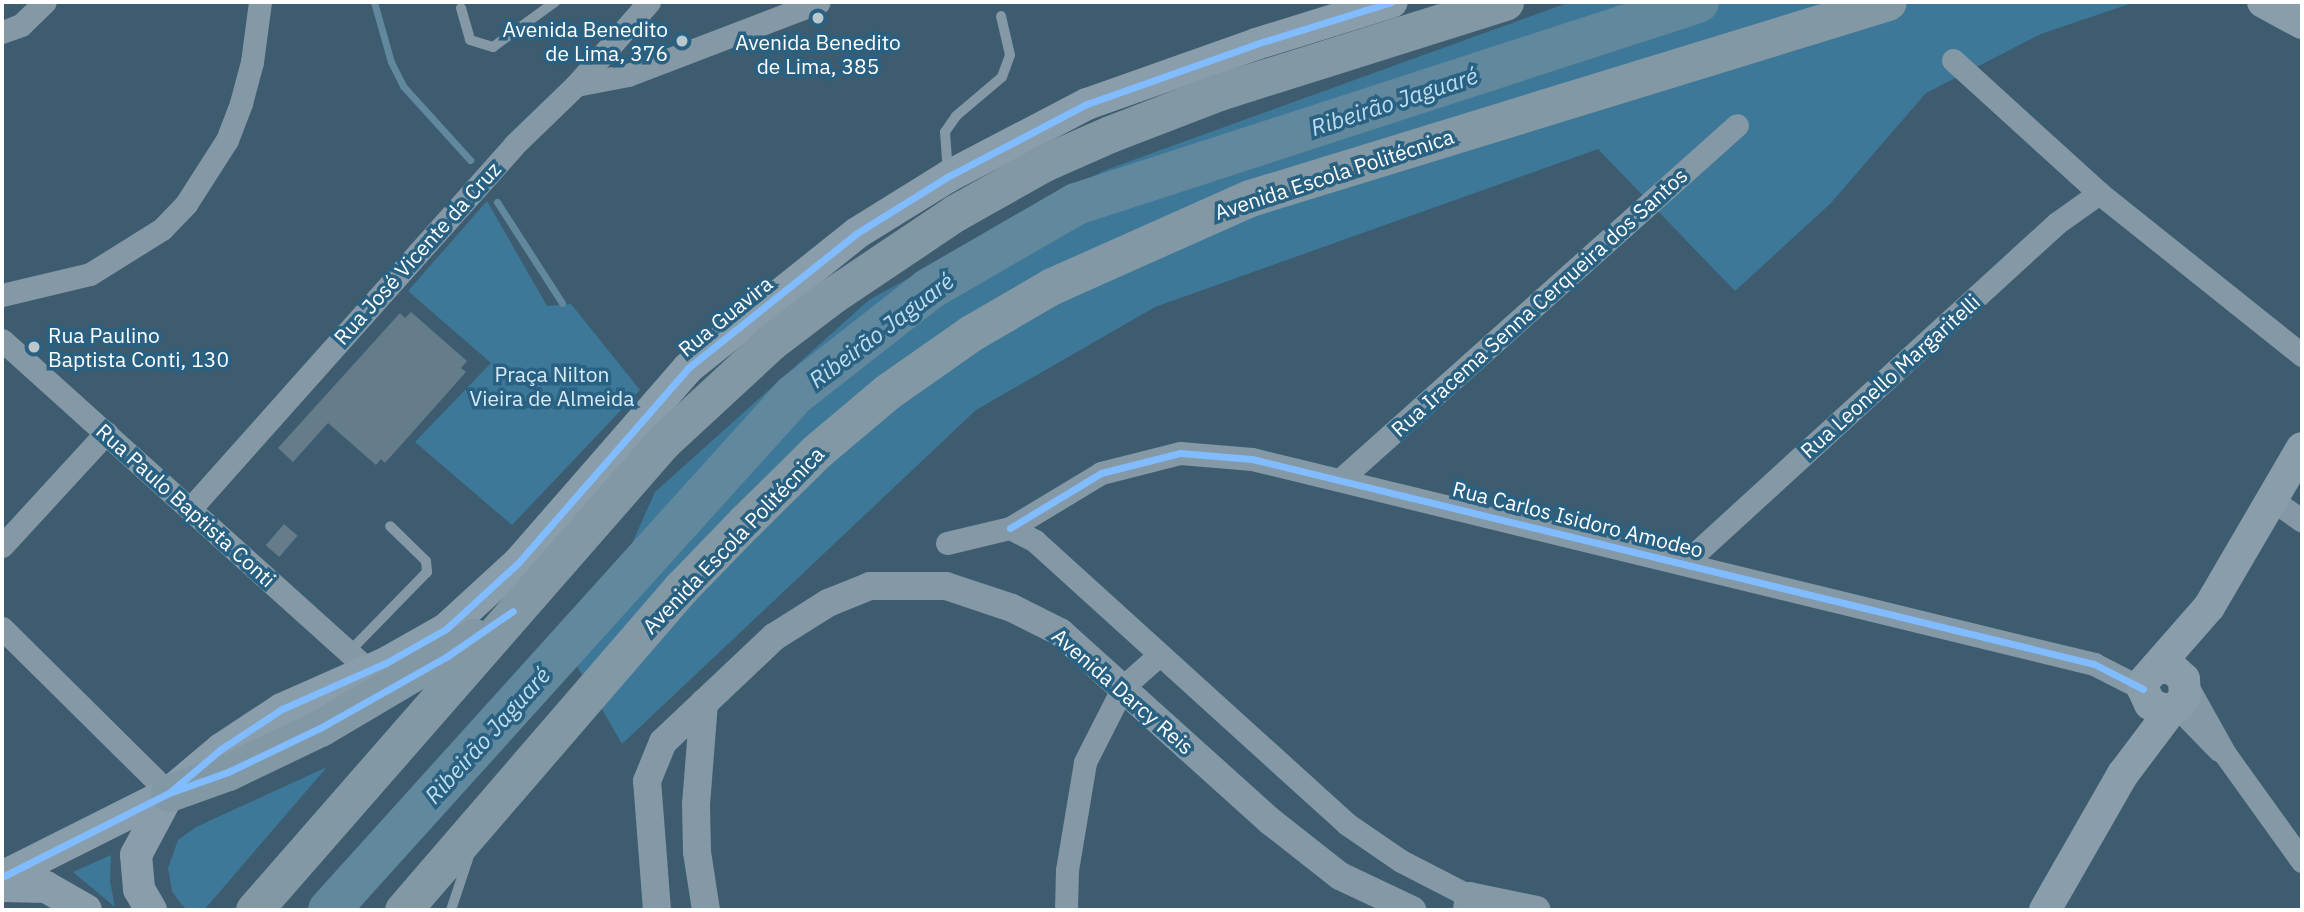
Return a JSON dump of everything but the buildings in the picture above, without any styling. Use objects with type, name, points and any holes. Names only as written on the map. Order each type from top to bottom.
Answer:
[{"type":"highway","points":[[254,910],[513,611],[663,443],[771,342],[954,213],[1044,163],[1219,92],[1505,2]]},
{"type":"highway","name":"Avenida Escola Politécnica","points":[[403,910],[681,588],[746,521],[817,452],[887,392],[971,333],[1052,286],[1250,198],[1888,2]]},
{"type":"highway","points":[[169,793],[228,772],[320,728],[446,657],[513,611]]},
{"type":"main road","name":"Rua Guavira","points":[[169,793],[221,749],[359,661],[446,629],[487,594],[688,368],[857,233],[949,176],[1087,104],[1256,44],[1392,2]]},
{"type":"main road","points":[[2263,2],[2302,23]]},
{"type":"main road","points":[[2045,910],[2123,774],[2209,607],[2302,448]]},
{"type":"main road","points":[[2,877],[169,793]]},
{"type":"main road","points":[[150,910],[139,889],[136,855],[143,835],[169,793]]},
{"type":"main road","points":[[2,886],[46,887],[86,910]]},
{"type":"street","points":[[2,32],[21,25],[45,2]]},
{"type":"street","points":[[2,295],[90,274],[162,229],[186,204],[227,140],[241,103],[260,2]]},
{"type":"street","name":"Rua José Vicente da Cruz","points":[[190,509],[514,145],[576,85],[649,2]]},
{"type":"street","points":[[576,85],[651,67],[819,2]]},
{"type":"street","points":[[1953,60],[2099,193],[2302,355]]},
{"type":"street","name":"Rua Iracema Senna Cerqueira dos Santos","points":[[1341,479],[1737,125]]},
{"type":"street","name":"Rua Leonello Margaritelli","points":[[1685,563],[2057,223],[2099,193]]},
{"type":"street","name":"Rua Paulo Baptista Conti","points":[[2,340],[359,661]]},
{"type":"street","points":[[2,546],[106,433]]},
{"type":"street","name":"Rua Carlos Isidoro Amodeo","points":[[1010,528],[1101,473],[1180,453],[1252,458],[2094,664],[2166,691],[2225,754],[2302,861]]},
{"type":"street","points":[[2271,499],[2302,521]]},
{"type":"street","points":[[947,543],[1010,528],[1055,558],[1346,824],[1468,903],[1537,910]]},
{"type":"street","name":"Avenida Darcy Reis","points":[[657,910],[647,781],[651,761],[663,742],[774,637],[828,603],[870,586],[946,586],[1012,608],[1060,632],[1270,821],[1331,868],[1412,910]]},
{"type":"street","points":[[2,628],[169,793]]},
{"type":"street","points":[[1066,910],[1068,870],[1085,762],[1123,687],[1159,655]]},
{"type":"street","points":[[704,703],[696,804],[697,852],[706,910]]},
{"type":"lane","points":[[461,8],[470,40],[492,47],[555,2]]},
{"type":"lane","points":[[949,176],[945,132],[956,116],[1002,77],[1010,55],[1001,16]]},
{"type":"lane","points":[[359,661],[427,572],[426,561],[390,526]]},
{"type":"lane","points":[[451,910],[480,822]]},
{"type":"green space","points":[[1570,2],[2135,2],[2041,34],[1926,93],[1830,204],[1735,291],[1598,149],[1155,307],[976,410],[622,744],[577,666],[655,492],[869,300],[1103,171]]},
{"type":"green space","name":"Praça Nilton Vieira de Almeida","points":[[487,201],[547,306],[571,304],[640,390],[512,525],[415,442],[491,363],[408,291]]},
{"type":"green space","points":[[327,767],[204,910],[188,910],[181,904],[172,891],[168,868],[178,840],[196,827]]},
{"type":"green space","points":[[111,855],[110,881],[115,907],[73,872]]},
{"type":"waterway","points":[[374,2],[391,62],[403,86],[470,160]]},
{"type":"waterway","name":"Ribeirão Jaguaré","points":[[329,910],[794,395],[929,289],[1076,204],[1698,2]]},
{"type":"waterway","points":[[497,202],[562,303]]},
{"type":"cycle path","points":[[169,793],[221,749],[282,709],[386,663],[446,629],[519,562],[688,368],[857,233],[949,176],[1087,104],[1256,44],[1392,2]]},
{"type":"cycle path","points":[[1010,528],[1101,473],[1180,453],[1252,459],[2094,664],[2143,689]]},
{"type":"cycle path","points":[[2,877],[169,793],[228,772],[320,728],[446,657],[513,611]]},
{"type":"place","name":"Avenida Benedito de Lima, 385","points":[[818,18]]},
{"type":"place","name":"Avenida Benedito de Lima, 376","points":[[682,41]]},
{"type":"place","name":"Rua Paulino Baptista Conti, 130","points":[[34,347]]}]
